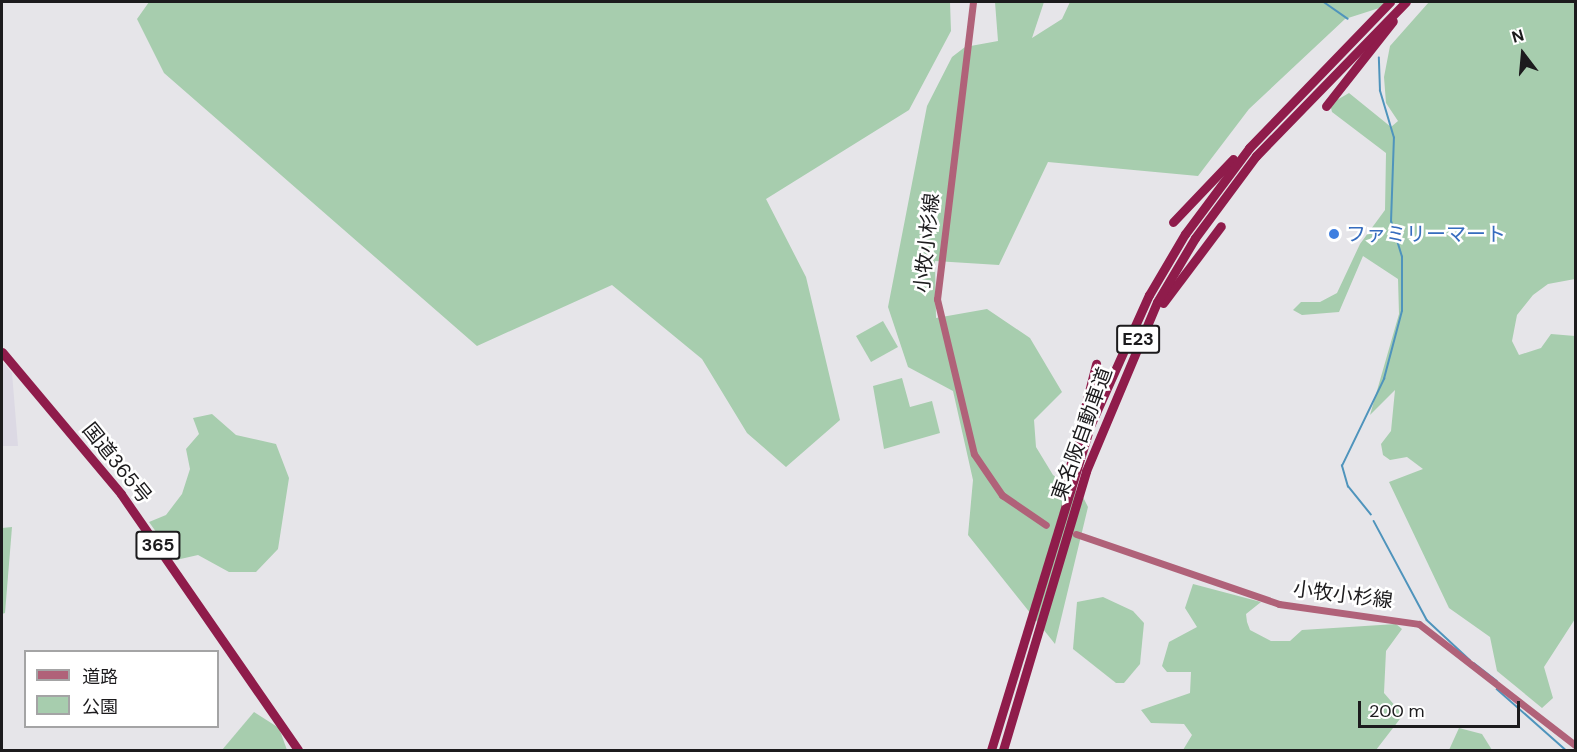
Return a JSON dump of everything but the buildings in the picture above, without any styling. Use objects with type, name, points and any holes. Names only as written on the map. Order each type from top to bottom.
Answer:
[{"type":"highway","name":"東名阪自動車道","points":[[991,750],[1048,556],[1090,426],[1149,295],[1206,203],[1297,94],[1390,2]]},
{"type":"highway","name":"東名阪自動車道","points":[[1003,750],[1073,511],[1126,365],[1175,270],[1234,183],[1304,102],[1406,2]]},
{"type":"highway","points":[[1326,106],[1410,2]]},
{"type":"highway","points":[[1173,222],[1297,94]]},
{"type":"highway","points":[[1126,365],[1174,286],[1221,226]]},
{"type":"highway","name":"国道365号","points":[[2,352],[122,494],[298,750]]},
{"type":"highway","points":[[1048,556],[1096,364]]},
{"type":"main road","name":"小牧小杉線","points":[[973,2],[937,299],[974,454],[1002,495],[1046,525]]},
{"type":"main road","name":"小牧小杉線","points":[[1076,534],[1279,604],[1407,620],[1575,746]]},
{"type":"shaded area","points":[[2,361],[12,373],[18,446],[2,446]]},
{"type":"green space","points":[[149,2],[950,2],[951,31],[909,110],[766,199],[806,277],[840,420],[786,467],[747,433],[702,359],[612,285],[477,346],[164,73],[137,19]]},
{"type":"green space","points":[[995,2],[1044,2],[1032,38],[1062,19],[1070,2],[1398,2],[1345,19],[1249,109],[1198,176],[1048,162],[999,265],[935,261],[936,318],[987,309],[1030,338],[1062,392],[1034,420],[1036,447],[1053,475],[1082,495],[1088,507],[1055,644],[968,535],[973,480],[953,391],[908,367],[888,307],[927,106],[952,57],[965,47],[998,41]]},
{"type":"green space","points":[[1429,2],[1575,2],[1575,279],[1548,284],[1533,295],[1517,315],[1512,341],[1519,355],[1541,348],[1551,334],[1575,336],[1575,619],[1544,667],[1553,698],[1542,708],[1497,671],[1490,637],[1449,608],[1389,482],[1423,469],[1407,457],[1390,460],[1383,455],[1381,444],[1391,431],[1395,390],[1370,415],[1399,314],[1398,279],[1363,256],[1339,312],[1302,315],[1293,310],[1301,302],[1320,302],[1337,293],[1360,244],[1385,210],[1386,153],[1332,112],[1330,104],[1349,93],[1391,127],[1398,121],[1386,103],[1384,77],[1390,46]]},
{"type":"green space","points":[[883,321],[898,347],[871,362],[856,336]]},
{"type":"green space","points":[[902,378],[910,407],[932,401],[940,433],[884,449],[873,386]]},
{"type":"green space","points":[[212,414],[236,435],[276,444],[289,478],[278,549],[256,572],[229,572],[198,555],[176,560],[149,522],[166,515],[182,494],[190,469],[186,449],[199,434],[193,418]]},
{"type":"green space","points":[[12,527],[5,613],[2,614],[2,528]]},
{"type":"green space","points":[[1193,584],[1261,602],[1246,614],[1247,622],[1250,630],[1271,641],[1290,641],[1302,630],[1396,624],[1402,629],[1386,651],[1384,693],[1403,715],[1376,750],[1183,750],[1192,735],[1184,724],[1151,723],[1141,710],[1190,693],[1191,672],[1167,672],[1162,666],[1169,642],[1197,627],[1185,608]]},
{"type":"green space","points":[[1103,597],[1133,611],[1144,623],[1140,664],[1124,683],[1116,683],[1073,649],[1077,602]]},
{"type":"green space","points":[[254,712],[279,728],[287,750],[222,750]]},
{"type":"green space","points":[[1459,728],[1482,734],[1492,750],[1449,750]]},
{"type":"waterway","points":[[1324,2],[1348,19]]},
{"type":"waterway","points":[[1371,515],[1348,487],[1342,466],[1384,379],[1402,311],[1402,257],[1391,222],[1394,138],[1380,91],[1379,58]]},
{"type":"waterway","points":[[1374,521],[1427,620],[1470,660]]},
{"type":"waterway","points":[[1474,663],[1497,681]]},
{"type":"waterway","points":[[1497,689],[1566,750]]},
{"type":"place","name":"ファミリーマート","points":[[1334,234]]}]
